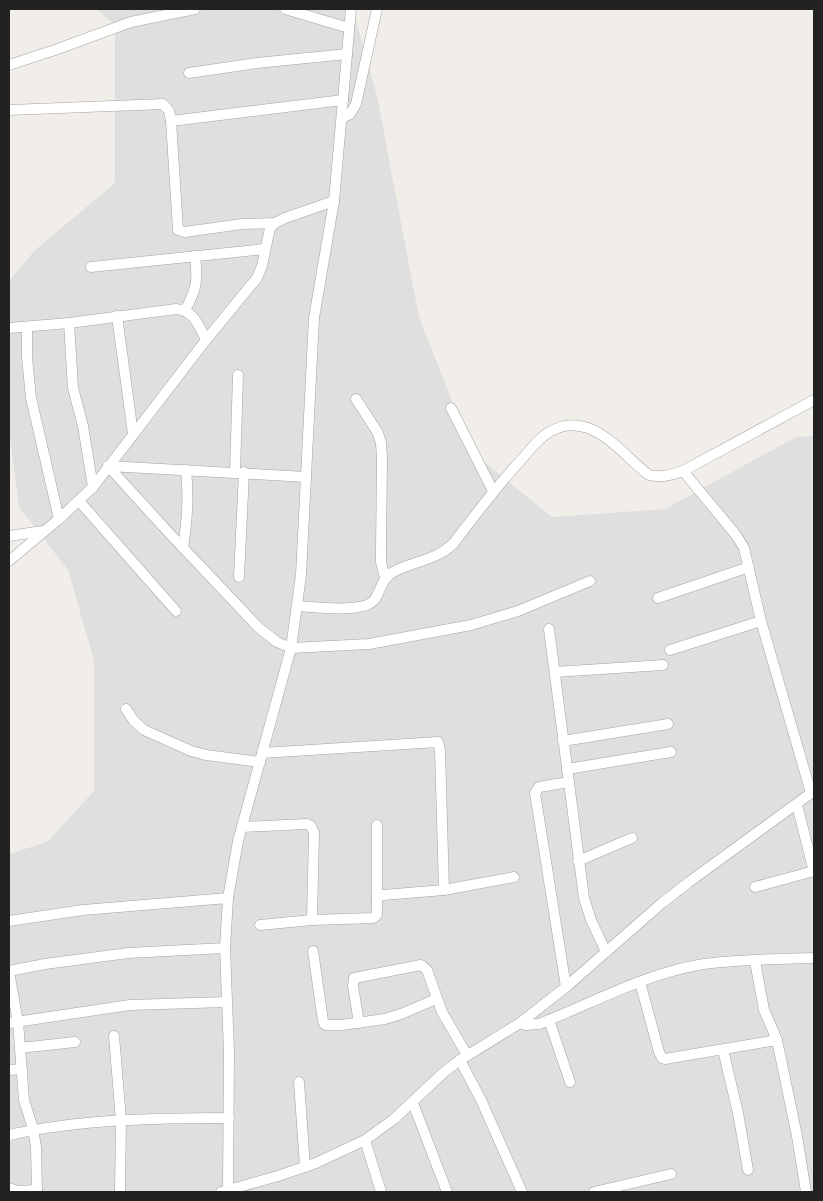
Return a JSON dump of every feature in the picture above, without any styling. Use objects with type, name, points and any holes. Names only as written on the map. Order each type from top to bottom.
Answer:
[{"type":"street","points":[[9,65],[130,22],[195,9]]},
{"type":"street","points":[[285,9],[349,28]]},
{"type":"street","points":[[351,9],[334,201],[314,318],[298,606],[291,648],[234,859],[228,898],[225,948],[230,1118],[224,1191],[305,1167],[364,1140],[394,1119],[463,1057],[520,1023],[566,987],[688,882],[813,792],[761,621],[741,540],[683,471]]},
{"type":"street","points":[[342,118],[350,114],[356,104],[377,9]]},
{"type":"street","points":[[189,73],[257,62],[347,54]]},
{"type":"street","points":[[171,121],[343,100]]},
{"type":"street","points":[[9,110],[163,104],[167,106],[171,121],[178,230],[185,232],[242,224],[275,223]]},
{"type":"street","points":[[9,561],[59,519],[93,487],[206,340],[257,278],[262,266],[270,228],[285,218],[334,201]]},
{"type":"street","points":[[91,267],[265,248]]},
{"type":"street","points":[[185,310],[196,287],[195,256]]},
{"type":"street","points":[[9,328],[69,323],[176,309],[185,310],[192,315],[206,340]]},
{"type":"street","points":[[117,316],[133,434]]},
{"type":"street","points":[[69,323],[74,388],[83,426],[93,487]]},
{"type":"street","points":[[27,327],[27,364],[31,398],[59,519]]},
{"type":"street","points":[[238,375],[240,472],[239,577]]},
{"type":"street","points":[[356,399],[378,432],[381,443],[380,550],[381,562],[386,578]]},
{"type":"street","points":[[298,606],[350,608],[369,605],[377,596],[386,578],[394,572],[446,551],[493,491],[546,434],[558,428],[568,426],[587,428],[597,432],[609,440],[648,475],[665,477],[683,471],[814,400]]},
{"type":"street","points":[[451,408],[493,491]]},
{"type":"street","points":[[108,466],[306,477]]},
{"type":"street","points":[[108,466],[182,548],[260,628],[277,642],[291,648],[369,644],[470,624],[518,611],[590,581]]},
{"type":"street","points":[[182,548],[188,504],[186,470]]},
{"type":"street","points":[[79,501],[176,611]]},
{"type":"street","points":[[9,536],[44,531]]},
{"type":"street","points":[[658,598],[749,567]]},
{"type":"street","points":[[670,650],[761,621]]},
{"type":"street","points":[[549,629],[578,861],[586,909],[606,952]]},
{"type":"street","points":[[555,672],[663,665]]},
{"type":"street","points":[[126,710],[144,730],[191,751],[214,756],[261,758],[438,742],[440,750],[444,890]]},
{"type":"street","points":[[564,741],[668,724]]},
{"type":"street","points":[[567,769],[670,752]]},
{"type":"street","points":[[566,987],[535,794],[539,787],[569,782]]},
{"type":"street","points":[[755,887],[814,871],[812,850],[797,804]]},
{"type":"street","points":[[242,827],[307,824],[311,826],[314,833],[312,920]]},
{"type":"street","points":[[260,925],[312,920],[373,918],[377,914],[377,824]]},
{"type":"street","points":[[578,861],[632,838]]},
{"type":"street","points":[[377,897],[444,890],[514,878]]},
{"type":"street","points":[[9,921],[83,910],[228,898]]},
{"type":"street","points":[[9,1188],[18,1191],[37,1191],[36,1147],[33,1129],[24,1100],[20,1048],[13,1022],[9,972],[45,964],[128,953],[225,948]]},
{"type":"street","points":[[312,952],[325,1025],[337,1026],[359,1023],[401,1014],[436,999]]},
{"type":"street","points":[[520,1023],[532,1025],[549,1020],[640,982],[704,964],[814,958]]},
{"type":"street","points":[[754,961],[764,1010],[777,1040],[808,1187]]},
{"type":"street","points":[[359,1023],[353,986],[353,982],[357,977],[424,966],[436,999],[522,1192]]},
{"type":"street","points":[[640,982],[662,1058],[669,1060],[777,1040]]},
{"type":"street","points":[[13,1022],[130,1004],[226,1002]]},
{"type":"street","points":[[549,1020],[570,1082]]},
{"type":"street","points":[[114,1036],[122,1120],[120,1192]]},
{"type":"street","points":[[20,1048],[76,1042]]},
{"type":"street","points":[[723,1050],[738,1113],[748,1170]]},
{"type":"street","points":[[9,1070],[22,1069]]},
{"type":"street","points":[[299,1082],[305,1167]]},
{"type":"street","points":[[413,1103],[447,1192]]},
{"type":"street","points":[[9,1135],[33,1129],[122,1120],[230,1118]]},
{"type":"street","points":[[364,1140],[382,1192]]},
{"type":"street","points":[[594,1192],[671,1174]]},
{"type":"shaded area","points":[[96,9],[353,9],[377,96],[419,317],[472,452],[552,517],[665,509],[796,437],[814,436],[814,1192],[9,1192],[9,854],[47,842],[94,791],[94,661],[68,570],[19,507],[9,431],[9,281],[34,251],[115,183],[115,25]]}]
